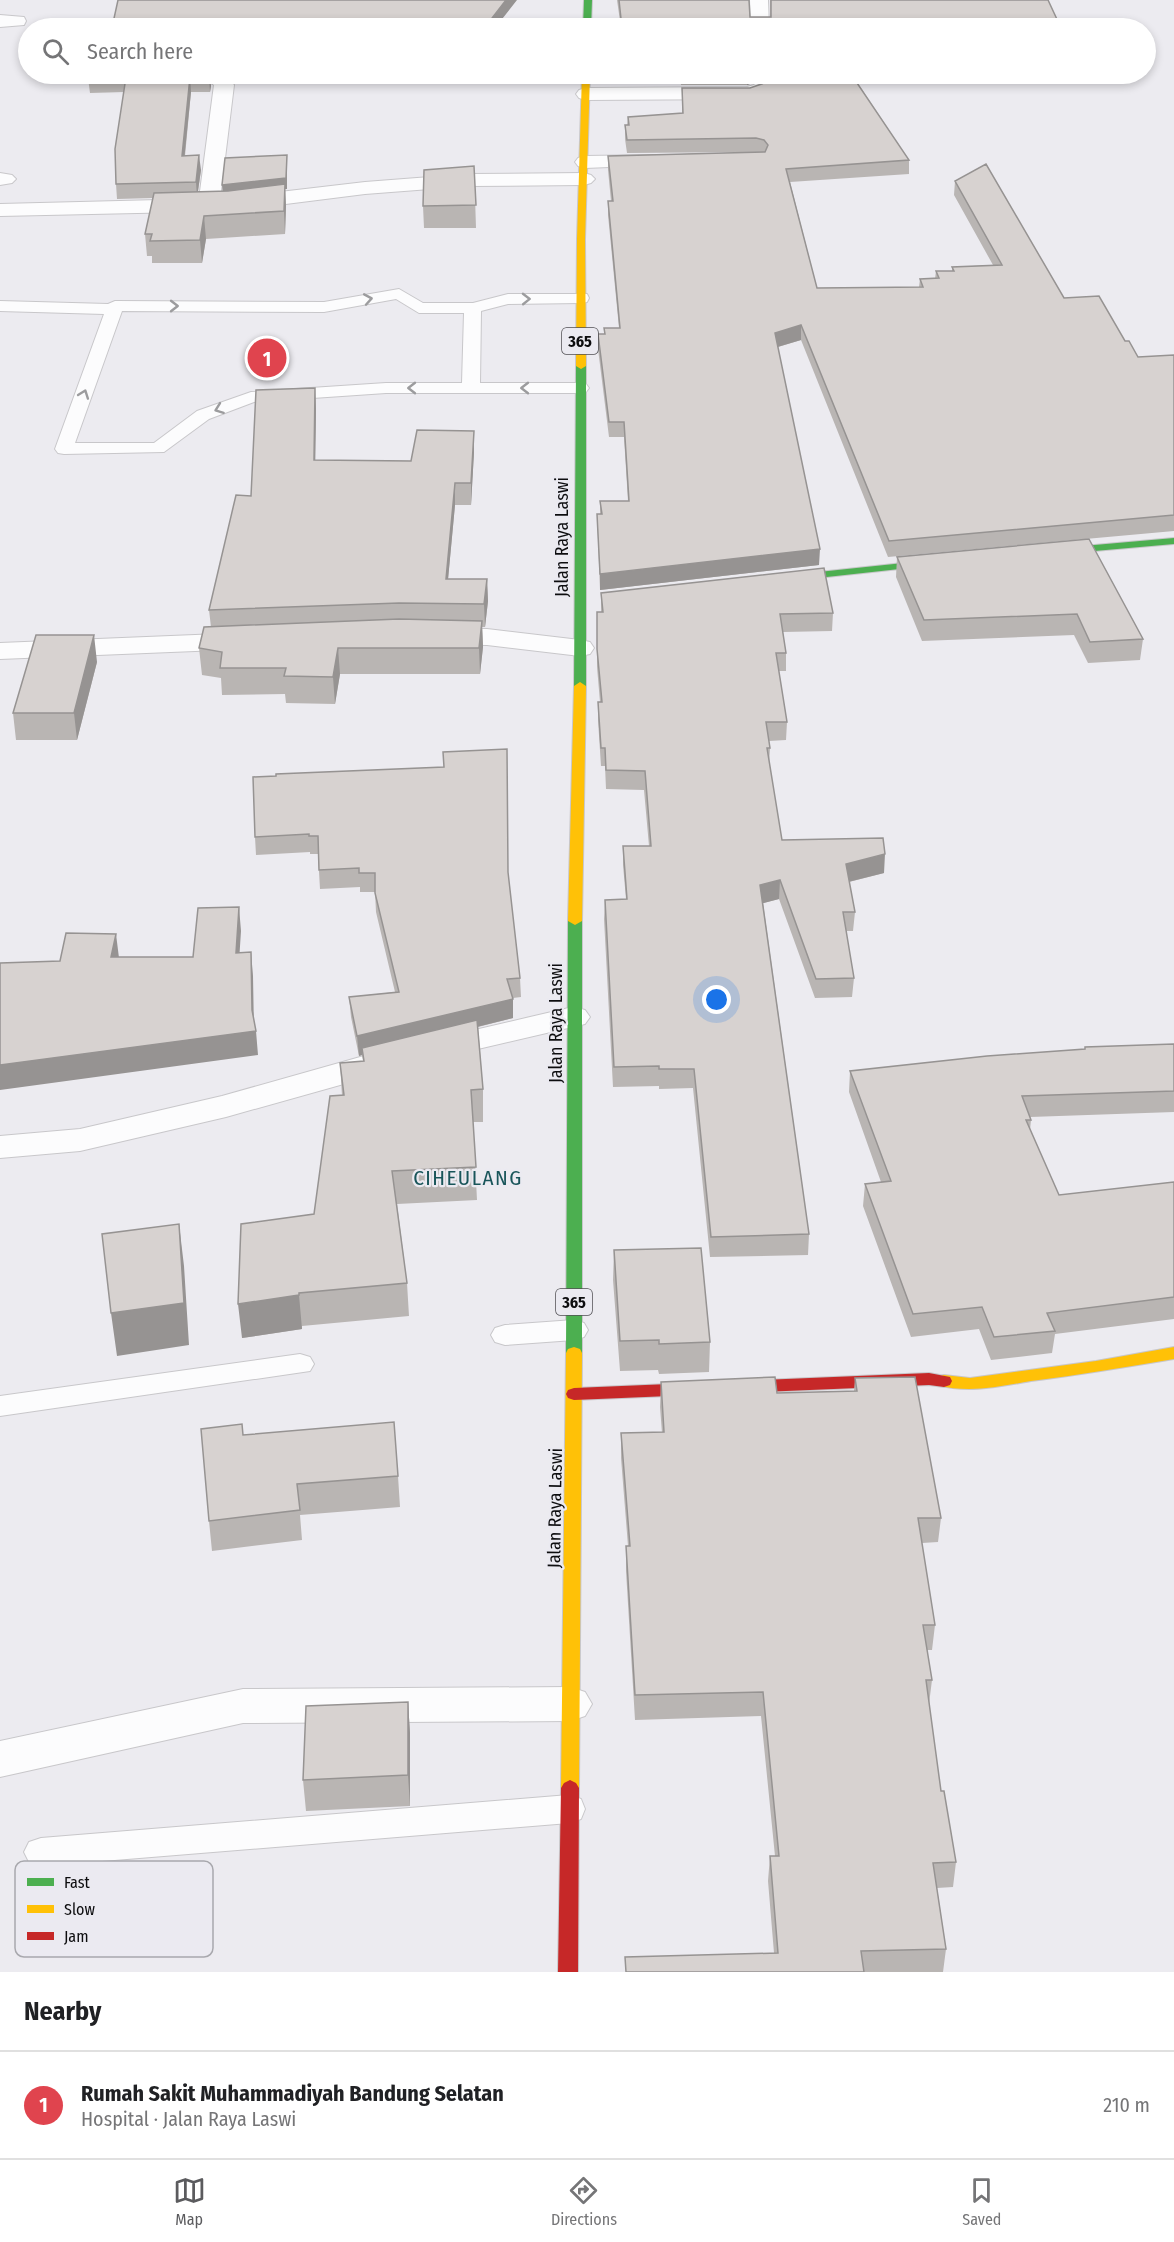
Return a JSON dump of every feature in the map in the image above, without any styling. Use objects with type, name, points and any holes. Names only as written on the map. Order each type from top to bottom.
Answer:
[{"type":"main road","points":[[587,18],[588,0]]},
{"type":"main road","name":"Jalan Raya Laswi","points":[[568,1972],[574,1394],[573,1017],[580,641],[583,604],[580,298],[586,84]]},
{"type":"main road","points":[[1031,554],[1174,541]]},
{"type":"main road","points":[[768,580],[960,560]]},
{"type":"main road","points":[[574,1394],[929,1379],[970,1384],[1096,1367],[1174,1353]]},
{"type":"street","points":[[759,0],[760,18]]},
{"type":"street","points":[[211,205],[208,195],[224,84]]},
{"type":"street","points":[[586,94],[749,93],[761,89],[764,84]]},
{"type":"street","points":[[0,210],[264,202],[365,188],[585,171],[676,161]]},
{"type":"street","points":[[411,635],[580,641]]},
{"type":"street","points":[[0,651],[270,640]]},
{"type":"street","points":[[0,1147],[80,1140],[226,1106],[387,1060],[573,1017]]},
{"type":"street","points":[[0,1759],[243,1706],[570,1704]]},
{"type":"lane","points":[[0,306],[114,309],[116,306],[324,307],[399,294],[419,308],[473,308],[508,299],[580,298]]},
{"type":"lane","points":[[471,388],[473,308]]},
{"type":"lane","points":[[114,309],[64,449],[158,448],[203,415],[251,397],[386,388],[580,388]]},
{"type":"lane","points":[[506,1335],[574,1330]]},
{"type":"lane","points":[[0,1406],[300,1364]]},
{"type":"lane","points":[[41,1852],[569,1809]]},
{"type":"building","points":[[118,0],[506,0],[492,18],[114,18]]},
{"type":"building","points":[[619,0],[749,0],[750,17],[771,17],[771,0],[1048,0],[1056,18],[621,18]]},
{"type":"building","points":[[125,84],[189,84],[182,156],[199,155],[196,182],[116,184],[115,149]]},
{"type":"building","points":[[761,84],[858,84],[909,160],[786,169],[817,288],[923,287],[920,279],[939,278],[936,271],[954,271],[952,267],[1002,265],[955,181],[986,164],[1064,298],[1099,296],[1125,341],[1129,341],[1138,357],[1174,355],[1174,515],[889,541],[801,325],[775,333],[820,549],[600,574],[597,514],[602,514],[600,501],[629,501],[624,422],[609,422],[598,334],[605,334],[604,328],[620,328],[608,201],[613,201],[608,156],[765,152],[768,145],[764,140],[756,138],[627,140],[625,125],[629,125],[628,117],[683,113],[682,88],[750,88]]},
{"type":"building","points":[[287,155],[286,178],[222,185],[225,158]]},
{"type":"building","points":[[474,166],[476,205],[423,206],[424,170]]},
{"type":"building","points":[[285,184],[284,211],[204,216],[200,240],[150,241],[152,234],[145,234],[154,193],[228,191]]},
{"type":"building","points":[[315,388],[314,460],[411,461],[417,430],[474,431],[471,483],[455,483],[446,579],[487,579],[484,604],[399,603],[209,610],[236,495],[251,496],[256,390]]},
{"type":"building","points":[[1089,539],[1143,639],[1090,642],[1077,614],[924,620],[897,557]]},
{"type":"building","points":[[824,568],[833,613],[780,614],[786,653],[776,653],[787,722],[766,722],[770,748],[767,748],[782,840],[883,838],[885,854],[846,864],[855,912],[843,912],[854,978],[816,979],[780,880],[760,885],[809,1234],[711,1237],[694,1069],[659,1069],[659,1066],[614,1067],[605,900],[627,899],[623,846],[651,846],[645,771],[606,770],[605,748],[601,748],[598,702],[602,702],[597,649],[597,612],[603,612],[601,593]]},
{"type":"building","points":[[399,619],[482,621],[479,648],[338,648],[333,677],[284,676],[286,668],[220,668],[222,652],[199,648],[204,627]]},
{"type":"building","points":[[36,635],[94,635],[74,713],[13,713]]},
{"type":"building","points":[[507,749],[508,872],[520,978],[507,979],[513,999],[357,1036],[349,997],[399,992],[375,893],[375,873],[359,873],[359,868],[319,870],[318,836],[309,836],[309,834],[255,837],[253,777],[444,767],[443,752]]},
{"type":"building","points":[[239,907],[236,953],[251,952],[252,1010],[256,1031],[0,1065],[0,963],[60,961],[66,933],[116,934],[111,957],[193,957],[198,908]]},
{"type":"building","points":[[477,1020],[483,1089],[471,1090],[476,1167],[392,1171],[407,1283],[299,1293],[299,1295],[238,1304],[241,1224],[314,1214],[330,1096],[344,1095],[340,1063],[364,1061],[362,1048]]},
{"type":"building","points":[[1174,1044],[1174,1091],[1022,1096],[1031,1120],[1026,1120],[1059,1195],[1174,1182],[1174,1297],[1047,1313],[1055,1331],[994,1337],[982,1307],[913,1314],[865,1184],[891,1181],[850,1071],[987,1056],[1085,1049],[1085,1047]]},
{"type":"building","points":[[179,1224],[184,1303],[111,1313],[102,1234]]},
{"type":"building","points":[[701,1248],[710,1342],[659,1344],[659,1340],[620,1341],[614,1250]]},
{"type":"building","points":[[775,1377],[777,1393],[857,1391],[855,1378],[915,1377],[941,1518],[918,1518],[935,1625],[923,1625],[932,1680],[926,1680],[941,1791],[944,1791],[956,1862],[933,1863],[946,1949],[861,1951],[864,1972],[626,1972],[625,1957],[778,1953],[770,1856],[779,1856],[763,1692],[635,1695],[626,1546],[630,1546],[621,1433],[664,1432],[661,1382]]},
{"type":"building","points":[[394,1422],[398,1476],[297,1484],[300,1510],[209,1521],[201,1429],[242,1424],[243,1435]]},
{"type":"building","points":[[408,1702],[408,1775],[303,1780],[306,1706]]},
{"type":"traffic: fast","points":[[587,18],[588,0]]},
{"type":"traffic: fast","points":[[580,686],[581,366]]},
{"type":"traffic: fast","points":[[1049,552],[1174,541]]},
{"type":"traffic: fast","points":[[781,579],[941,562]]},
{"type":"traffic: fast","points":[[574,1353],[575,921]]},
{"type":"traffic: slow","points":[[581,366],[581,239],[586,84]]},
{"type":"traffic: slow","points":[[575,921],[580,686]]},
{"type":"traffic: slow","points":[[570,1788],[574,1353]]},
{"type":"traffic: slow","points":[[944,1381],[970,1384],[1096,1367],[1174,1353]]},
{"type":"traffic: jam","points":[[574,1394],[929,1379],[944,1381]]},
{"type":"traffic: jam","points":[[568,1972],[570,1788]]},
{"type":"place","name":"Rumah Sakit Muhammadiyah Bandung Selatan","points":[[267,358]]},
{"type":"district","name":"CIHEULANG","points":[[468,1178]]}]
